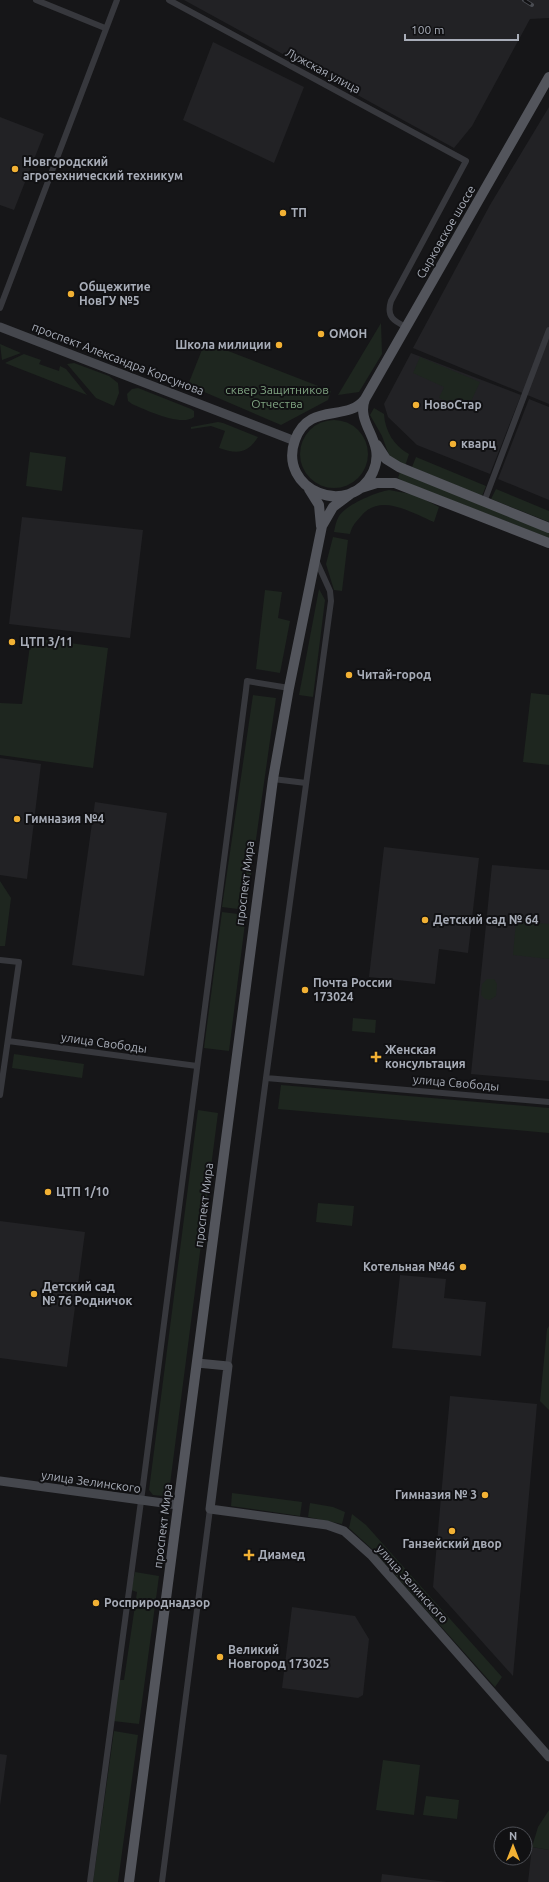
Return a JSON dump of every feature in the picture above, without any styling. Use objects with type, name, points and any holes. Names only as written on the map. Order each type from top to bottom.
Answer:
[{"type":"main road","name":"Сырковское шоссе","points":[[365,399],[549,77]]},
{"type":"main road","points":[[365,399],[355,408],[320,415],[302,428],[295,441],[292,456],[293,463],[299,477],[304,483],[316,492],[323,495],[338,496],[377,483],[396,483],[549,543]]},
{"type":"main road","points":[[365,399],[362,407],[363,416],[382,454],[394,465],[549,528]]},
{"type":"main road","points":[[327,413],[335,412],[351,416],[361,422],[372,435],[376,455],[373,471],[369,478],[355,491]]},
{"type":"main road","name":"проспект Мира","points":[[304,483],[313,494],[319,505],[321,518],[320,534]]},
{"type":"main road","name":"проспект Мира","points":[[129,1882],[273,779],[289,688],[320,534],[325,519],[333,507],[355,491]]},
{"type":"street","points":[[36,0],[105,28]]},
{"type":"street","points":[[0,308],[97,55],[105,28],[117,0]]},
{"type":"street","name":"Лужская улица","points":[[169,0],[466,161],[391,301],[388,312],[390,317],[406,327]]},
{"type":"street","name":"проспект Александра Корсунова","points":[[0,327],[295,441]]},
{"type":"street","points":[[484,502],[549,330]]},
{"type":"street","points":[[162,1882],[228,1366],[331,601],[330,591],[315,557]]},
{"type":"street","points":[[90,1882],[247,681],[289,688]]},
{"type":"street","points":[[273,779],[306,783]]},
{"type":"street","points":[[0,960],[19,962],[0,1094]]},
{"type":"street","name":"улица Свободы","points":[[8,1041],[197,1066]]},
{"type":"street","name":"улица Свободы","points":[[266,1078],[549,1102]]},
{"type":"street","points":[[197,1363],[228,1366]]},
{"type":"street","name":"улица Зелинского","points":[[0,1481],[178,1505]]},
{"type":"street","name":"улица Зелинского","points":[[210,1509],[327,1525],[344,1531],[372,1556],[549,1757]]},
{"type":"shaded area","points":[[184,0],[549,0],[549,18],[530,19],[472,126],[454,148]]},
{"type":"shaded area","points":[[213,42],[304,87],[274,163],[183,120]]},
{"type":"shaded area","points":[[549,107],[549,404],[413,348],[490,205]]},
{"type":"shaded area","name":"Новгородский агротехнический техникум","points":[[0,117],[44,134],[14,210],[0,205]]},
{"type":"shaded area","points":[[411,353],[521,395],[490,474],[417,445],[388,417],[384,404]]},
{"type":"shaded area","points":[[529,399],[549,407],[549,500],[498,479]]},
{"type":"shaded area","points":[[22,517],[143,530],[130,638],[9,624]]},
{"type":"shaded area","name":"Гимназия №4","points":[[0,758],[41,764],[27,879],[0,875]]},
{"type":"shaded area","points":[[95,802],[167,813],[144,976],[72,965]]},
{"type":"shaded area","points":[[384,847],[479,858],[468,953],[439,949],[435,984],[369,977]]},
{"type":"shaded area","points":[[492,865],[549,870],[549,1081],[471,1074]]},
{"type":"shaded area","points":[[0,1221],[85,1232],[67,1367],[0,1358]]},
{"type":"shaded area","points":[[400,1275],[446,1279],[444,1298],[486,1302],[481,1356],[392,1348]]},
{"type":"shaded area","name":"Гимназия № 3","points":[[450,1396],[537,1404],[513,1676],[433,1587]]},
{"type":"shaded area","points":[[292,1607],[355,1616],[369,1639],[363,1695],[358,1698],[282,1688]]},
{"type":"shaded area","points":[[0,1754],[7,1755],[0,1806]]},
{"type":"shaded area","points":[[533,1847],[549,1850],[549,1882],[528,1882],[530,1866],[533,1866]]},
{"type":"shaded area","points":[[382,1874],[447,1882],[381,1882]]},
{"type":"green space","points":[[381,323],[382,354],[359,392],[338,395]]},
{"type":"green space","name":"сквер Защитников Отчества","points":[[205,342],[331,391],[328,400],[281,425],[188,385]]},
{"type":"green space","points":[[0,344],[21,353],[2,360]]},
{"type":"green space","points":[[24,354],[41,360],[39,364],[59,371],[60,366],[66,369],[87,395],[5,363]]},
{"type":"green space","points":[[420,357],[480,382],[467,410],[439,398],[444,387],[413,373]]},
{"type":"green space","points":[[74,363],[109,376],[118,383],[119,393],[114,406],[96,398],[67,364]]},
{"type":"green space","points":[[138,388],[191,409],[194,411],[194,417],[188,420],[172,419],[132,404],[128,401],[127,394],[132,389]]},
{"type":"green space","points":[[374,408],[384,414],[386,426],[391,437],[399,447],[409,454],[405,466],[390,458],[382,436],[370,415]]},
{"type":"green space","points":[[334,420],[347,423],[358,430],[365,441],[368,454],[365,467],[358,478],[347,485],[334,488],[321,485],[310,478],[303,467],[300,454],[303,441],[310,430],[321,423]]},
{"type":"green space","points":[[218,422],[258,437],[246,450],[236,452],[219,448],[225,431],[211,426],[191,429],[191,427]]},
{"type":"green space","points":[[30,452],[66,457],[62,491],[26,486]]},
{"type":"green space","points":[[416,457],[486,486],[482,496],[412,467]]},
{"type":"green space","points":[[400,472],[549,532],[549,538],[405,482],[398,478]]},
{"type":"green space","points":[[496,489],[549,511],[549,522],[491,499]]},
{"type":"green space","points":[[389,490],[416,495],[439,507],[434,522],[407,510],[387,505],[370,509],[362,515],[353,526],[350,534],[334,532],[339,516],[354,503],[369,496]]},
{"type":"green space","points":[[333,537],[348,540],[342,591],[334,590],[326,564]]},
{"type":"green space","points":[[319,589],[325,600],[313,697],[299,695]]},
{"type":"green space","points":[[265,590],[282,592],[278,618],[290,621],[280,673],[256,669]]},
{"type":"green space","points":[[31,638],[108,648],[93,768],[0,755],[0,703],[22,704]]},
{"type":"green space","points":[[531,693],[549,695],[549,765],[523,762]]},
{"type":"green space","points":[[253,695],[276,698],[246,910],[222,907]]},
{"type":"green space","points":[[0,881],[11,898],[5,946],[0,946]]},
{"type":"green space","points":[[222,912],[246,915],[229,1051],[204,1048]]},
{"type":"green space","points":[[516,921],[549,924],[549,959],[513,955]]},
{"type":"green space","points":[[487,979],[494,979],[497,984],[496,996],[490,1000],[485,999],[481,995],[482,984]]},
{"type":"green space","points":[[353,1018],[376,1020],[375,1033],[352,1031]]},
{"type":"green space","points":[[14,1054],[84,1064],[82,1078],[12,1068]]},
{"type":"green space","points":[[281,1085],[549,1108],[549,1133],[278,1109]]},
{"type":"green space","points":[[198,1110],[218,1113],[169,1492],[163,1496],[153,1495],[149,1490]]},
{"type":"green space","points":[[318,1203],[354,1206],[352,1226],[316,1222]]},
{"type":"green space","points":[[549,1326],[549,1410],[540,1401],[547,1329]]},
{"type":"green space","points":[[232,1493],[302,1502],[300,1516],[231,1506]]},
{"type":"green space","points":[[310,1503],[333,1507],[345,1512],[342,1524],[308,1517]]},
{"type":"green space","points":[[352,1514],[366,1525],[502,1677],[495,1687],[372,1549],[349,1528]]},
{"type":"green space","points":[[135,1572],[159,1576],[139,1724],[113,1721],[119,1680],[124,1680],[137,1592],[131,1590]]},
{"type":"green space","points":[[114,1731],[138,1735],[118,1882],[93,1882]]},
{"type":"green space","points":[[383,1760],[420,1765],[414,1815],[376,1810]]},
{"type":"green space","points":[[426,1796],[459,1800],[457,1819],[423,1815]]},
{"type":"green space","points":[[549,1810],[549,1850],[533,1847],[538,1827]]},
{"type":"railway","points":[[524,0],[532,5]]},
{"type":"place","name":"Новгородский агротехнический техникум","points":[[15,169]]},
{"type":"place","name":"ТП","points":[[283,213]]},
{"type":"place","name":"Общежитие НовГУ №5","points":[[71,294]]},
{"type":"place","name":"ОМОН","points":[[321,334]]},
{"type":"place","name":"Школа милиции","points":[[279,345]]},
{"type":"place","name":"НовоСтар","points":[[416,405]]},
{"type":"place","name":"кварц","points":[[453,444]]},
{"type":"place","name":"ЦТП 3/11","points":[[12,642]]},
{"type":"place","name":"Читай-город","points":[[349,675]]},
{"type":"place","name":"Гимназия №4","points":[[17,819]]},
{"type":"place","name":"Детский сад № 64","points":[[425,920]]},
{"type":"place","name":"Почта России 173024","points":[[305,990]]},
{"type":"place","name":"Женская консультация","points":[[376,1057]]},
{"type":"place","name":"ЦТП 1/10","points":[[48,1192]]},
{"type":"place","name":"Котельная №46","points":[[463,1267]]},
{"type":"place","name":"Детский сад № 76 Родничок","points":[[34,1294]]},
{"type":"place","name":"Гимназия № 3","points":[[485,1495]]},
{"type":"place","name":"Ганзейский двор","points":[[452,1531]]},
{"type":"place","name":"Диамед","points":[[249,1555]]},
{"type":"place","name":"Росприроднадзор","points":[[96,1603]]},
{"type":"place","name":"Великий Новгород 173025","points":[[220,1657]]}]
